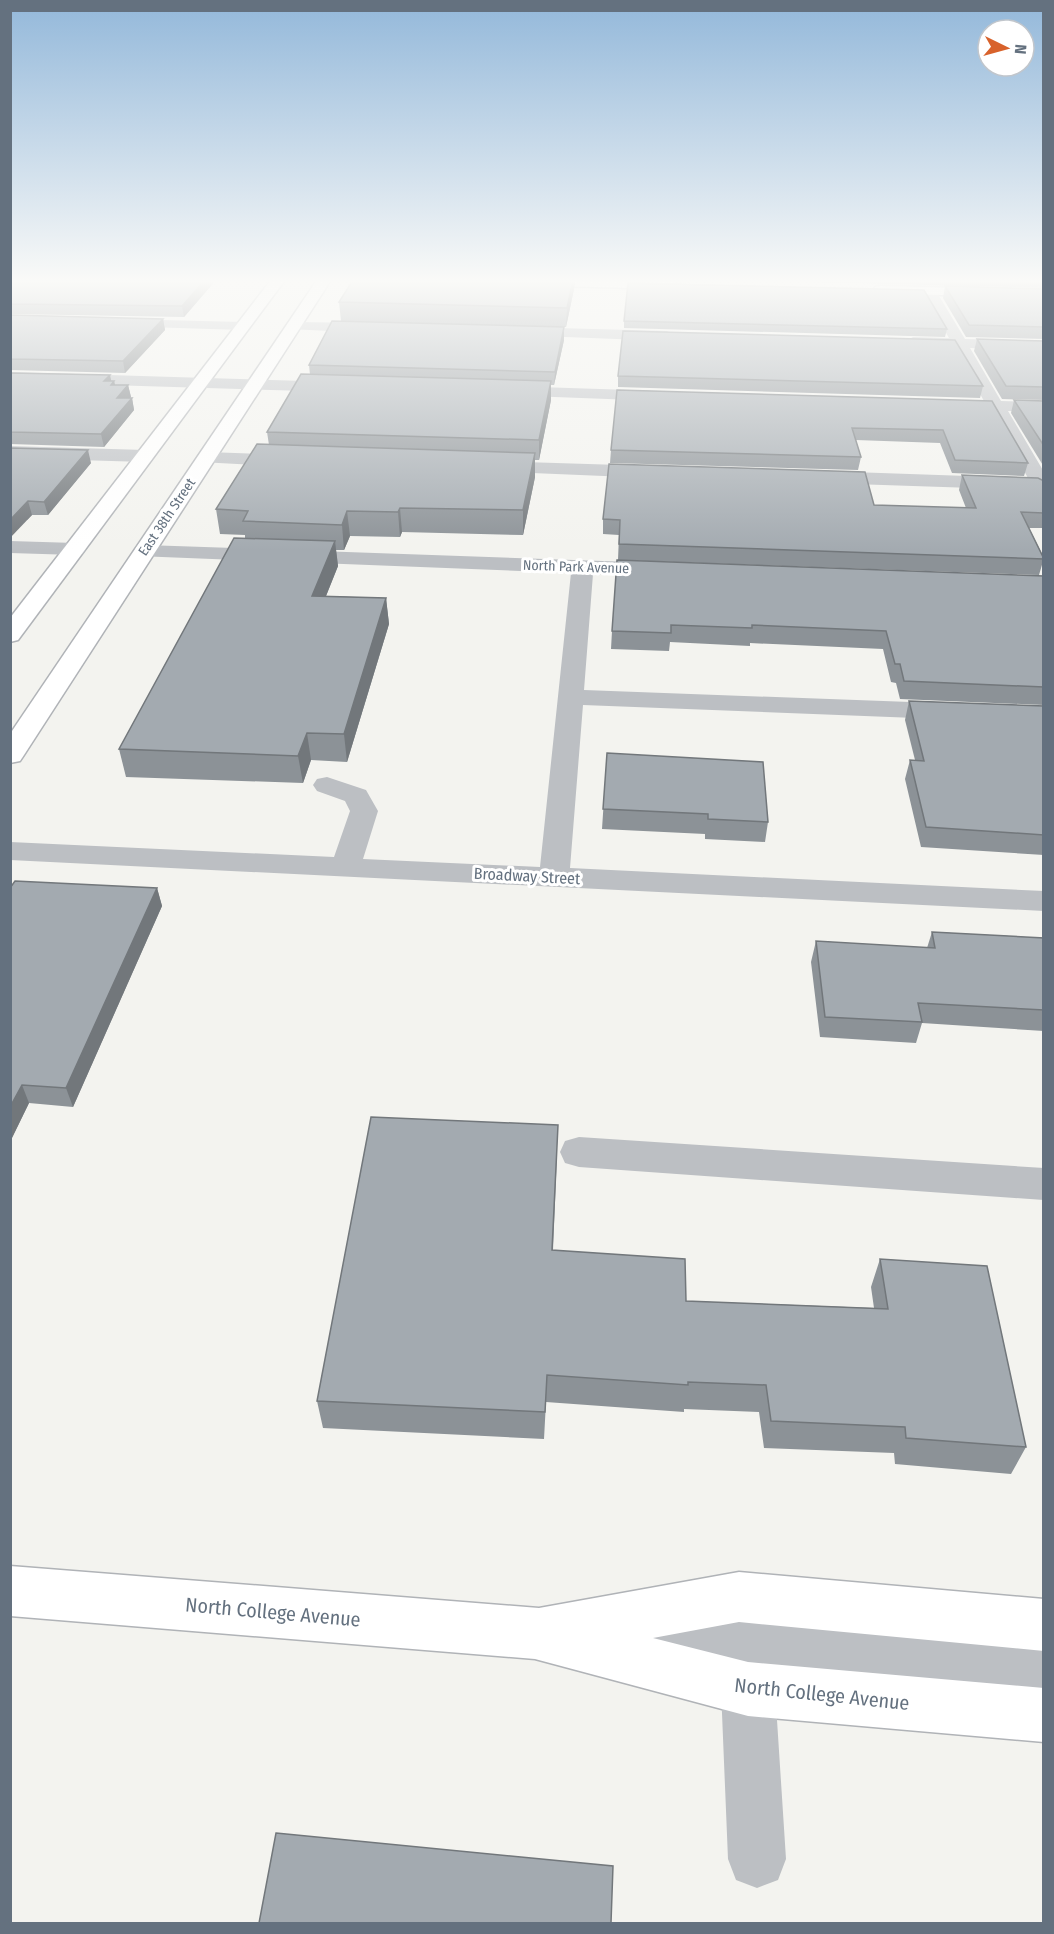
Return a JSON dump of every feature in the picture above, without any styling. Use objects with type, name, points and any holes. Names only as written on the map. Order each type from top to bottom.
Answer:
[{"type":"main road","points":[[10,635],[210,370]]},
{"type":"main road","name":"East 38th Street","points":[[10,755],[264,370]]},
{"type":"main road","name":"North College Avenue","points":[[10,1591],[535,1633],[748,1689],[1044,1714]]},
{"type":"main road","name":"North College Avenue","points":[[535,1633],[739,1597],[1044,1625]]},
{"type":"street","points":[[975,370],[1043,486]]},
{"type":"street","points":[[10,377],[360,387]]},
{"type":"street","points":[[489,391],[678,397]]},
{"type":"street","points":[[927,404],[1044,407]]},
{"type":"street","points":[[10,452],[145,456]]},
{"type":"street","points":[[207,458],[305,461]]},
{"type":"street","points":[[472,466],[673,473]]},
{"type":"street","points":[[803,477],[1043,486]]},
{"type":"street","points":[[10,546],[75,549]]},
{"type":"street","name":"North Park Avenue","points":[[145,551],[677,570]]},
{"type":"street","points":[[554,878],[582,567]]},
{"type":"street","points":[[571,697],[1044,715]]},
{"type":"street","points":[[327,785],[356,796],[363,805],[364,811],[345,868]]},
{"type":"street","name":"Broadway Street","points":[[10,851],[1044,901]]},
{"type":"street","points":[[579,1152],[1044,1184]]},
{"type":"street","name":"North College Avenue","points":[[535,1633],[730,1639],[1044,1667]]},
{"type":"street","points":[[748,1689],[757,1859]]},
{"type":"building","points":[[494,370],[555,370],[555,372]]},
{"type":"building","points":[[619,370],[973,370],[983,386],[618,376]]},
{"type":"building","points":[[996,370],[1044,370],[1044,387],[1006,386]]},
{"type":"building","points":[[10,373],[110,375],[104,381],[114,381],[111,385],[128,385],[117,398],[132,398],[101,434],[10,432]]},
{"type":"building","points":[[301,374],[551,381],[539,440],[267,432]]},
{"type":"building","points":[[617,390],[992,401],[1028,463],[955,460],[943,430],[852,428],[861,457],[611,450]]},
{"type":"building","points":[[1014,400],[1044,401],[1044,446]]},
{"type":"building","points":[[257,444],[535,453],[523,510],[400,508],[398,512],[347,511],[342,525],[243,521],[248,511],[216,509]]},
{"type":"building","points":[[10,448],[88,450],[44,502],[28,501],[10,520]]},
{"type":"building","points":[[609,464],[865,472],[874,505],[976,508],[962,475],[1038,478],[1044,481],[1044,513],[1021,512],[1044,559],[619,544],[620,520],[603,519]]},
{"type":"building","points":[[234,538],[335,541],[312,596],[386,598],[344,734],[307,733],[298,756],[119,749]]},
{"type":"building","points":[[617,560],[1044,576],[1044,687],[904,681],[900,664],[895,664],[886,631],[752,625],[752,628],[671,625],[671,633],[612,631]]},
{"type":"building","points":[[909,701],[1044,706],[1044,835],[926,827],[910,760],[924,761]]},
{"type":"building","points":[[607,753],[763,762],[768,822],[708,819],[708,814],[603,809]]},
{"type":"building","points":[[15,881],[157,888],[66,1088],[22,1085],[10,1107],[10,888]]},
{"type":"building","points":[[932,932],[1044,938],[1044,1010],[918,1003],[922,1022],[825,1017],[816,941],[935,948]]},
{"type":"building","points":[[371,1117],[558,1125],[552,1250],[685,1259],[686,1301],[888,1309],[880,1259],[987,1266],[1026,1447],[906,1438],[905,1427],[771,1421],[766,1385],[688,1382],[688,1385],[547,1375],[545,1412],[317,1401]]},
{"type":"building","points":[[276,1833],[613,1866],[611,1923],[259,1923]]}]
